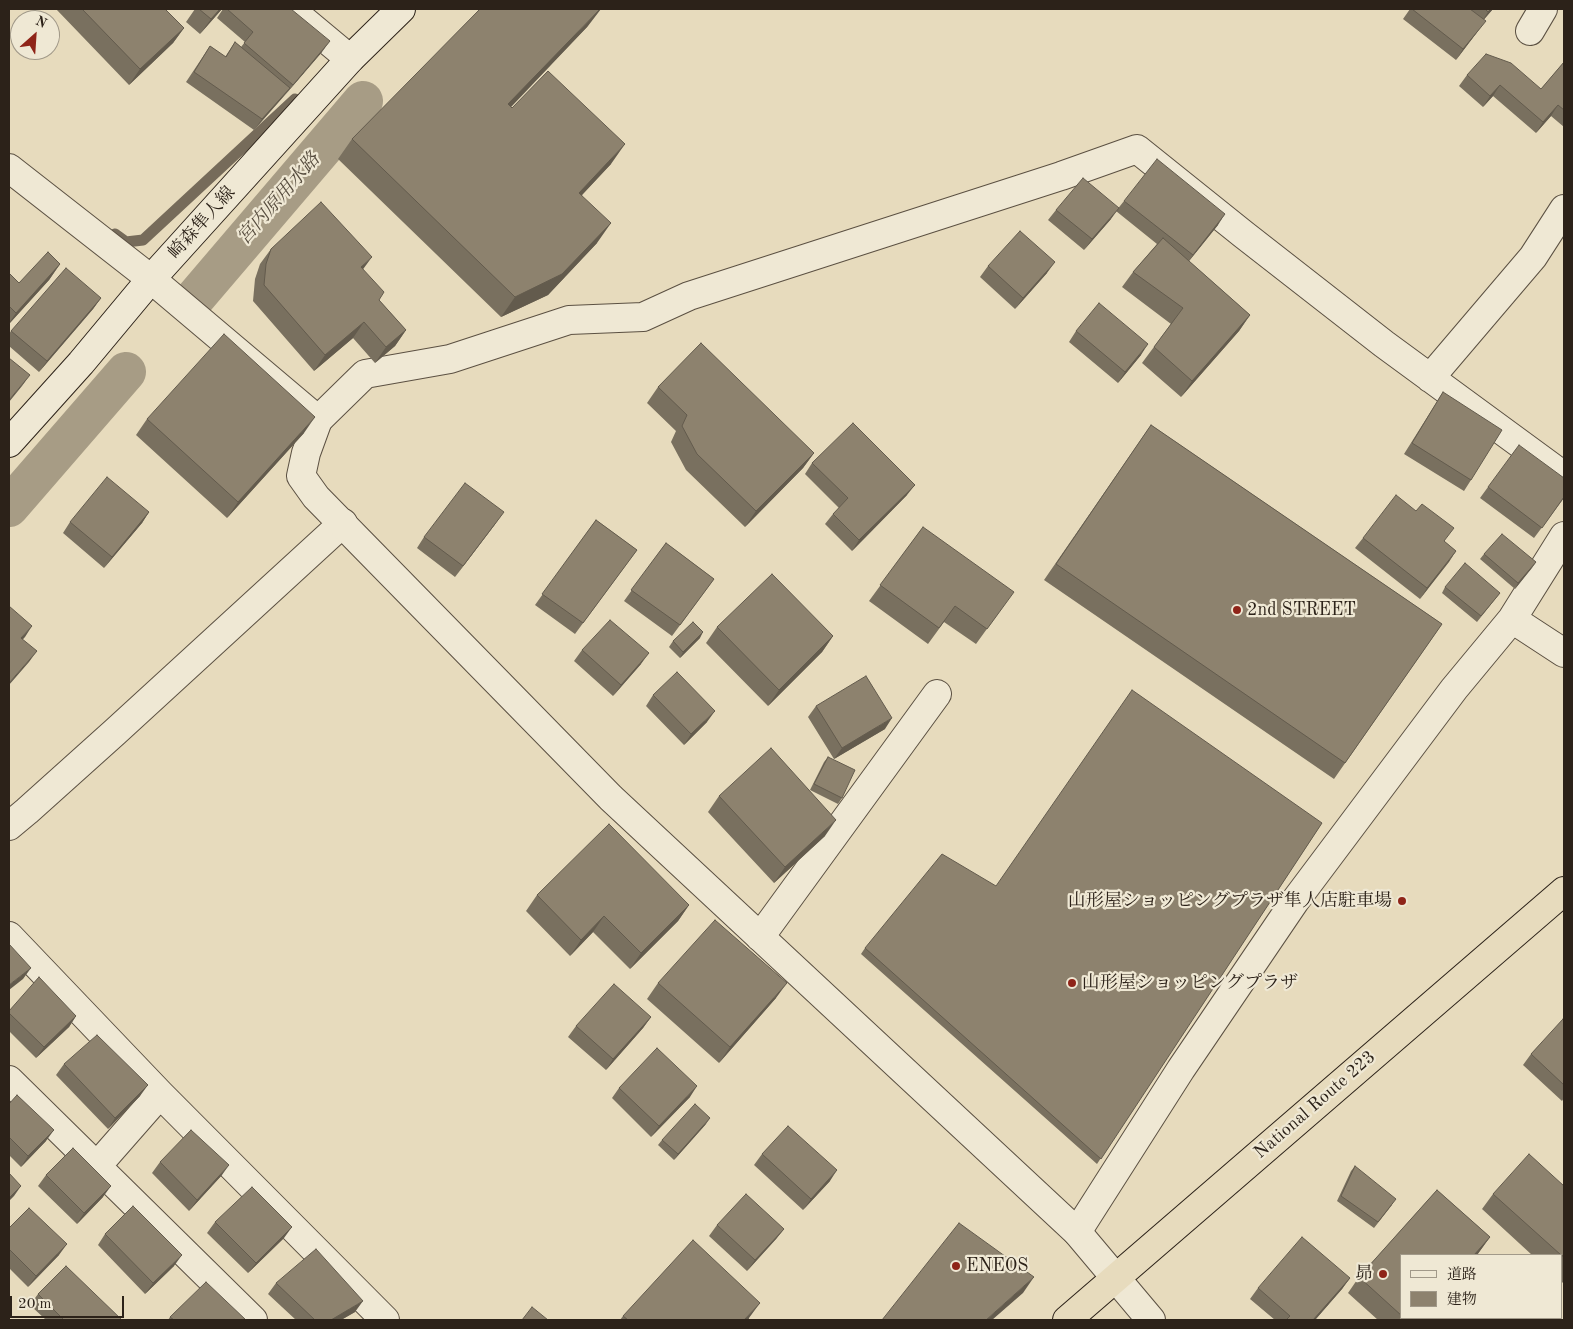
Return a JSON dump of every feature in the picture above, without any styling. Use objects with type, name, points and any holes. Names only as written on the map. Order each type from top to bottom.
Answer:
[{"type":"highway","name":"National Route 223","points":[[1067,1320],[1564,891]]},
{"type":"street","points":[[290,9],[350,59]]},
{"type":"street","name":"崎森隼人線","points":[[9,443],[81,363],[151,279],[350,59],[401,9]]},
{"type":"street","points":[[1151,1320],[1077,1232],[611,798],[316,497],[301,476],[306,453],[318,420],[365,374],[450,359],[569,320],[643,317],[689,296],[1061,176],[1137,149],[1243,234],[1430,378],[1564,476]]},
{"type":"street","points":[[9,168],[151,279],[318,420]]},
{"type":"street","points":[[1430,378],[1533,258],[1564,209]]},
{"type":"street","points":[[9,826],[27,812],[343,523]]},
{"type":"street","points":[[1077,1232],[1181,1068],[1295,901],[1454,689],[1512,618],[1564,536]]},
{"type":"street","points":[[1512,618],[1564,652]]},
{"type":"street","points":[[760,937],[937,694]]},
{"type":"street","points":[[9,936],[160,1094],[385,1320]]},
{"type":"street","points":[[9,1080],[253,1320]]},
{"type":"street","points":[[96,1167],[160,1094]]},
{"type":"building","points":[[82,9],[165,9],[184,28],[140,69]]},
{"type":"building","points":[[199,9],[220,9],[211,19]]},
{"type":"building","points":[[227,9],[291,9],[330,41],[293,85],[244,43],[253,32]]},
{"type":"building","points":[[480,9],[600,9],[508,104],[512,108],[548,71],[625,144],[579,193],[611,223],[562,274],[515,297],[352,139]]},
{"type":"building","points":[[1412,9],[1470,9],[1486,21],[1463,49]]},
{"type":"building","points":[[235,42],[290,88],[262,119],[194,72],[210,46],[226,57]]},
{"type":"building","points":[[1486,54],[1511,63],[1541,89],[1564,62],[1564,110],[1558,105],[1543,122],[1500,85],[1490,96],[1467,75]]},
{"type":"building","points":[[1157,159],[1225,214],[1193,255],[1124,201]]},
{"type":"building","points":[[1083,178],[1119,208],[1092,239],[1056,210]]},
{"type":"building","points":[[321,202],[372,257],[361,267],[384,292],[379,300],[406,330],[386,347],[364,322],[325,355],[264,285],[266,264],[271,249]]},
{"type":"building","points":[[1020,231],[1055,262],[1023,298],[988,266]]},
{"type":"building","points":[[1163,238],[1250,315],[1192,381],[1154,347],[1183,308],[1133,272]]},
{"type":"building","points":[[48,252],[60,264],[16,313],[9,306],[9,273],[19,283]]},
{"type":"building","points":[[66,268],[101,298],[47,361],[11,331]]},
{"type":"building","points":[[1099,303],[1148,344],[1125,372],[1076,331]]},
{"type":"building","points":[[224,334],[315,417],[238,502],[147,419]]},
{"type":"building","points":[[701,343],[814,453],[756,511],[697,454],[682,426],[687,415],[658,387]]},
{"type":"building","points":[[9,358],[30,375],[9,400]]},
{"type":"building","points":[[1443,392],[1502,430],[1471,480],[1412,443]]},
{"type":"building","points":[[853,423],[915,485],[859,540],[833,514],[848,498],[812,463]]},
{"type":"building","name":"2nd STREET","points":[[1151,425],[1442,624],[1345,763],[1056,564]]},
{"type":"building","points":[[1519,445],[1564,478],[1564,497],[1542,528],[1488,487]]},
{"type":"building","points":[[107,477],[149,512],[112,557],[70,522]]},
{"type":"building","points":[[465,483],[504,512],[463,566],[424,537]]},
{"type":"building","points":[[1396,495],[1416,511],[1422,504],[1454,528],[1444,541],[1456,551],[1427,588],[1363,538]]},
{"type":"building","points":[[596,520],[637,550],[583,623],[542,594]]},
{"type":"building","points":[[923,527],[1014,592],[987,629],[955,606],[939,628],[880,585]]},
{"type":"building","points":[[1502,534],[1536,562],[1518,583],[1484,554]]},
{"type":"building","points":[[666,543],[714,579],[680,625],[631,590]]},
{"type":"building","points":[[1465,563],[1500,593],[1481,616],[1445,587]]},
{"type":"building","points":[[772,574],[833,636],[779,690],[717,627]]},
{"type":"building","points":[[9,606],[32,626],[21,638],[37,651],[9,683]]},
{"type":"building","points":[[610,620],[649,653],[621,685],[582,650]]},
{"type":"building","points":[[693,622],[703,632],[683,652],[673,641]]},
{"type":"building","points":[[677,672],[715,711],[691,734],[653,695]]},
{"type":"building","points":[[866,676],[892,718],[842,748],[816,706]]},
{"type":"building","points":[[1132,690],[1322,823],[1101,1159],[865,948],[942,854],[996,886]]},
{"type":"building","points":[[771,748],[836,820],[785,867],[719,796]]},
{"type":"building","points":[[828,757],[855,770],[842,798],[814,784]]},
{"type":"building","points":[[609,824],[689,905],[641,953],[604,916],[581,940],[537,895]]},
{"type":"building","points":[[715,920],[787,983],[730,1047],[658,983]]},
{"type":"building","points":[[9,944],[31,968],[9,985]]},
{"type":"building","points":[[39,977],[76,1016],[44,1047],[9,1013]]},
{"type":"building","points":[[614,984],[651,1017],[613,1059],[576,1026]]},
{"type":"building","points":[[1564,1020],[1564,1085],[1531,1054]]},
{"type":"building","points":[[97,1035],[148,1085],[115,1118],[64,1064]]},
{"type":"building","points":[[657,1048],[697,1086],[659,1126],[619,1088]]},
{"type":"building","points":[[17,1095],[54,1130],[28,1156],[9,1137],[9,1104]]},
{"type":"building","points":[[695,1104],[710,1118],[678,1154],[662,1140]]},
{"type":"building","points":[[788,1126],[837,1170],[811,1199],[762,1154]]},
{"type":"building","points":[[191,1130],[229,1165],[197,1200],[160,1162]]},
{"type":"building","points":[[73,1148],[111,1186],[84,1213],[46,1175]]},
{"type":"building","points":[[1529,1154],[1564,1186],[1564,1258],[1563,1254],[1560,1254],[1493,1194]]},
{"type":"building","points":[[1355,1166],[1396,1199],[1378,1222],[1341,1196]]},
{"type":"building","points":[[9,1173],[21,1186],[9,1198]]},
{"type":"building","points":[[252,1187],[292,1227],[256,1263],[215,1222]]},
{"type":"building","name":"昴","points":[[1437,1190],[1490,1237],[1475,1254],[1400,1254],[1400,1314],[1359,1277]]},
{"type":"building","points":[[746,1194],[784,1229],[755,1260],[717,1225]]},
{"type":"building","points":[[133,1206],[182,1255],[153,1283],[105,1234]]},
{"type":"building","points":[[29,1208],[67,1244],[36,1276],[9,1249],[9,1228]]},
{"type":"building","name":"ENEOS","points":[[959,1223],[1034,1277],[986,1320],[882,1320]]},
{"type":"building","points":[[1302,1237],[1350,1278],[1313,1320],[1286,1320],[1290,1316],[1258,1288]]},
{"type":"building","points":[[693,1240],[760,1303],[744,1320],[628,1320],[623,1316]]},
{"type":"building","points":[[316,1249],[363,1301],[331,1320],[315,1320],[276,1283]]},
{"type":"building","points":[[66,1266],[122,1320],[64,1320],[38,1294]]},
{"type":"building","points":[[206,1282],[246,1320],[174,1320],[170,1317]]},
{"type":"building","points":[[532,1307],[548,1320],[522,1320]]},
{"type":"building","points":[[1546,1319],[1547,1320],[1468,1320]]},
{"type":"waterway","points":[[115,234],[126,242],[143,240],[295,99]]},
{"type":"waterway","name":"宮内原用水路","points":[[195,298],[363,101]]},
{"type":"waterway","name":"宮内原用水路","points":[[9,507],[126,372]]},
{"type":"place","name":"2nd STREET","points":[[1237,610]]},
{"type":"place","name":"山形屋ショッピングプラザ隼人店駐車場","points":[[1402,901]]},
{"type":"place","name":"山形屋ショッピングプラザ","points":[[1072,983]]},
{"type":"place","name":"ENEOS","points":[[956,1266]]},
{"type":"place","name":"昴","points":[[1383,1274]]}]
